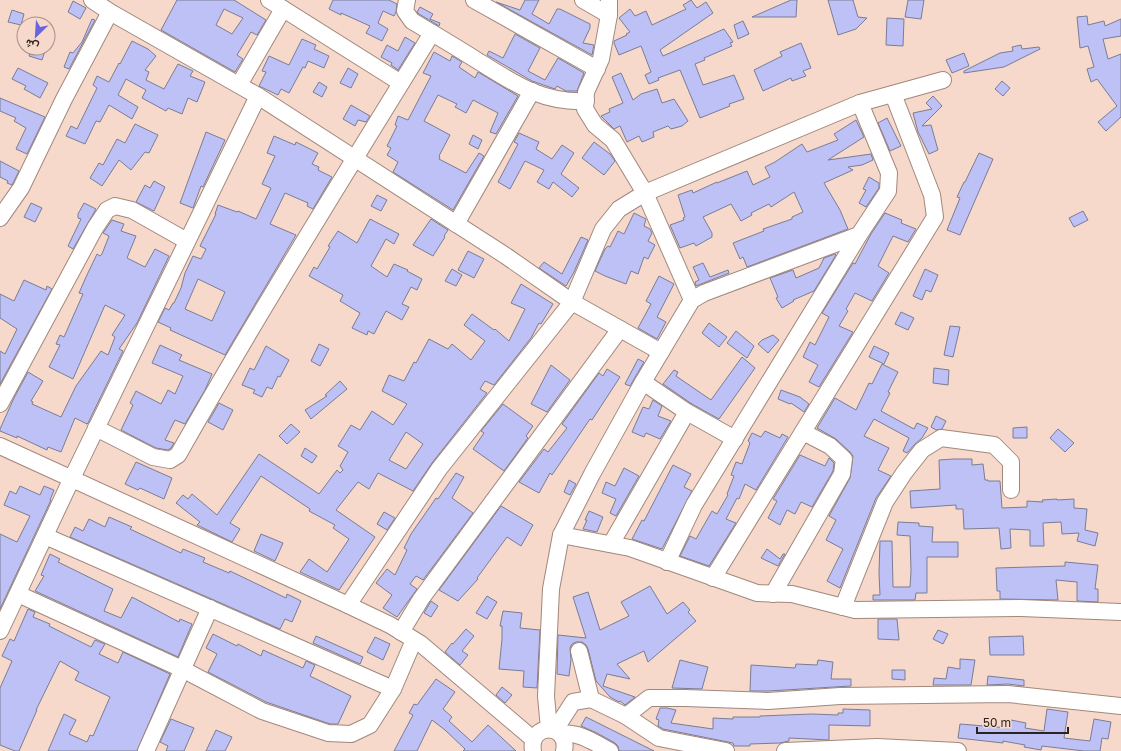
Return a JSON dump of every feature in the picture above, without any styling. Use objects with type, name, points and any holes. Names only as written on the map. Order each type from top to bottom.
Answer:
[{"type":"street","points":[[92,0],[110,12],[258,96],[506,256],[572,302],[661,352]]},
{"type":"street","points":[[269,0],[401,83]]},
{"type":"street","points":[[407,0],[406,11],[412,21],[522,88],[564,101],[586,101]]},
{"type":"street","points":[[474,0],[597,69]]},
{"type":"street","points":[[583,0],[609,7],[601,59],[586,92],[585,109],[595,125],[613,140],[645,193],[692,300]]},
{"type":"street","points":[[239,85],[283,9]]},
{"type":"street","points":[[0,218],[21,188],[64,99],[110,12]]},
{"type":"street","points":[[96,428],[153,457],[170,460],[178,454],[209,400],[432,33]]},
{"type":"street","points":[[348,604],[439,469],[572,302],[603,229],[619,209],[645,193],[860,103],[943,80]]},
{"type":"street","points":[[456,224],[532,91]]},
{"type":"street","points":[[713,578],[935,217],[932,195],[892,94]]},
{"type":"street","points":[[0,631],[96,428],[258,96]]},
{"type":"street","points":[[667,562],[694,505],[859,235],[888,192],[889,173],[860,103]]},
{"type":"street","points":[[0,404],[107,210],[115,206],[132,210],[187,241]]},
{"type":"street","points":[[564,751],[564,740],[555,731],[546,696],[551,589],[561,535],[592,474],[643,382],[692,300],[704,293],[859,235]]},
{"type":"street","points":[[18,594],[182,669],[262,711],[328,733],[351,734],[370,726],[393,689],[408,636],[421,599],[620,329]]},
{"type":"street","points":[[643,382],[687,412],[735,438]]},
{"type":"street","points":[[611,544],[687,412]]},
{"type":"street","points":[[773,594],[842,474],[844,459],[830,446],[803,432]]},
{"type":"street","points":[[844,607],[885,502],[904,473],[922,450],[940,438],[994,445],[1011,462],[1011,490]]},
{"type":"street","points":[[0,446],[348,604],[390,625],[421,644],[533,745],[537,734],[543,730],[569,733],[587,738],[610,751]]},
{"type":"street","points":[[561,535],[630,548],[757,593],[792,594],[855,610],[1021,608],[1121,612]]},
{"type":"street","points":[[44,536],[393,689]]},
{"type":"street","points":[[146,751],[210,608]]},
{"type":"street","points":[[579,651],[591,699]]},
{"type":"street","points":[[626,716],[649,698],[768,701],[840,696],[1008,694],[1121,706]]},
{"type":"street","points":[[555,731],[573,702],[591,699],[626,716],[659,738],[726,751]]},
{"type":"street","points":[[785,751],[877,747],[958,751]]},
{"type":"building","points":[[177,0],[234,0],[266,20],[257,35],[251,32],[237,55],[243,59],[235,72],[161,30]],"holes":[[[224,9],[243,18],[232,34],[216,25]]]},
{"type":"building","points":[[333,0],[389,0],[397,4],[396,12],[394,16],[383,11],[378,23],[388,29],[382,41],[366,33],[370,26],[329,9]]},
{"type":"building","points":[[525,0],[539,0],[532,14],[549,24],[557,9],[560,9],[590,24],[590,28],[583,43],[594,45],[592,55],[496,2],[520,10]]},
{"type":"building","points":[[691,0],[697,8],[706,2],[713,13],[660,50],[663,56],[724,29],[733,42],[730,43],[732,46],[704,58],[705,60],[695,64],[703,85],[734,75],[744,99],[729,104],[730,106],[700,118],[680,70],[658,78],[659,80],[649,84],[645,75],[651,72],[641,46],[619,55],[614,43],[614,41],[630,32],[619,18],[630,9],[635,16],[646,11],[652,25],[686,9],[683,5]]},
{"type":"building","points":[[791,0],[797,0],[796,17],[752,17]]},
{"type":"building","points":[[828,0],[853,0],[858,17],[867,18],[856,29],[838,35]]},
{"type":"building","points":[[908,0],[924,0],[921,19],[905,17]]},
{"type":"building","points":[[73,1],[86,8],[80,19],[68,12]]},
{"type":"building","points":[[420,7],[433,14],[430,19],[440,23],[439,26],[417,12]]},
{"type":"building","points":[[12,10],[24,14],[23,16],[16,16],[16,24],[8,22]]},
{"type":"building","points":[[1087,16],[1088,25],[1104,21],[1105,26],[1121,19],[1121,36],[1103,39],[1108,59],[1121,54],[1121,117],[1106,131],[1098,122],[1117,106],[1097,79],[1091,82],[1087,69],[1094,67],[1088,46],[1080,48],[1077,17]]},
{"type":"building","points":[[887,18],[904,19],[903,46],[886,45]]},
{"type":"building","points":[[92,19],[95,20],[69,69],[64,67],[70,52],[73,53],[82,42]]},
{"type":"building","points":[[743,21],[749,34],[738,39],[734,25]]},
{"type":"building","points":[[515,34],[540,48],[528,71],[545,80],[558,58],[584,73],[577,91],[566,91],[557,86],[555,89],[532,81],[487,55],[489,51],[503,58]]},
{"type":"building","points":[[405,37],[415,43],[398,70],[391,65],[392,63],[381,57],[387,45],[398,51]]},
{"type":"building","points":[[302,39],[316,45],[314,49],[329,56],[324,68],[308,61],[305,68],[303,67],[289,93],[281,89],[278,95],[259,86],[266,72],[262,71],[269,56],[289,65]]},
{"type":"building","points":[[132,41],[148,49],[156,56],[145,70],[149,72],[146,80],[164,89],[178,64],[193,71],[190,76],[205,82],[197,102],[188,98],[182,114],[168,108],[166,111],[142,98],[146,90],[126,79],[118,95],[138,107],[132,119],[109,105],[100,122],[96,121],[85,144],[66,136],[71,126],[77,129],[97,88],[93,85],[97,76],[109,82]]},
{"type":"building","points":[[801,43],[811,68],[803,71],[806,76],[792,81],[791,78],[763,91],[754,70],[782,56],[780,52]]},
{"type":"building","points":[[1021,45],[1022,49],[1039,47],[1040,49],[1004,67],[964,73],[964,71],[1000,53],[1013,51],[1012,47]]},
{"type":"building","points":[[434,52],[450,61],[452,56],[462,62],[459,67],[475,78],[478,72],[518,96],[496,134],[490,132],[498,113],[473,100],[466,113],[455,107],[457,104],[438,95],[424,121],[450,135],[439,156],[439,159],[466,173],[479,153],[484,156],[453,210],[393,172],[398,162],[387,155],[391,148],[387,146],[397,126],[395,125],[398,116],[408,120],[431,76],[423,73]]},
{"type":"building","points":[[964,53],[969,66],[952,73],[946,60]]},
{"type":"building","points":[[29,56],[43,56],[42,60]]},
{"type":"building","points":[[18,68],[48,83],[40,98],[24,89],[26,86],[12,79]]},
{"type":"building","points":[[348,68],[358,74],[351,88],[340,83]]},
{"type":"building","points":[[621,73],[633,100],[641,94],[657,89],[662,103],[674,99],[688,121],[682,126],[671,129],[668,126],[653,132],[654,137],[642,142],[639,136],[627,142],[620,126],[614,129],[601,116],[610,112],[609,109],[623,103],[612,77]]},
{"type":"building","points":[[1002,81],[1010,88],[1003,96],[995,89]]},
{"type":"building","points":[[319,82],[327,87],[322,97],[313,92]]},
{"type":"building","points":[[933,96],[942,106],[922,126],[931,125],[938,150],[929,154],[918,132],[913,113],[932,109],[926,103]]},
{"type":"building","points":[[0,98],[45,117],[27,154],[16,149],[26,128],[14,121],[16,118],[0,111]]},
{"type":"building","points":[[351,105],[370,116],[366,122],[358,120],[355,126],[343,119]]},
{"type":"building","points":[[887,118],[901,146],[890,151],[878,123]]},
{"type":"building","points":[[856,120],[864,137],[828,160],[871,154],[873,160],[862,165],[848,167],[853,170],[824,183],[840,210],[848,229],[747,267],[743,257],[740,259],[733,243],[764,231],[763,229],[792,219],[792,217],[803,212],[794,192],[771,207],[769,204],[751,213],[752,215],[741,221],[731,204],[703,217],[712,233],[712,237],[696,246],[694,243],[680,248],[670,225],[684,220],[683,218],[685,217],[678,195],[692,190],[693,193],[747,171],[753,185],[770,177],[765,167],[802,144],[807,152],[838,140],[834,134]]},
{"type":"building","points":[[135,124],[158,135],[149,153],[145,152],[131,170],[119,160],[102,186],[90,178],[99,163],[103,165],[117,139],[125,143]]},
{"type":"building","points":[[206,132],[225,140],[203,187],[201,186],[193,208],[180,203]]},
{"type":"building","points":[[519,133],[539,142],[536,149],[552,159],[562,145],[574,153],[561,174],[579,188],[572,197],[553,182],[549,189],[537,182],[544,170],[525,161],[510,189],[498,182],[518,144],[514,142]]},
{"type":"building","points":[[473,135],[482,140],[478,149],[469,144]]},
{"type":"building","points":[[274,136],[295,145],[296,142],[318,153],[312,164],[319,167],[318,170],[332,177],[313,209],[307,206],[308,203],[285,193],[270,224],[296,235],[225,355],[170,330],[171,328],[158,322],[165,308],[169,310],[174,303],[193,256],[201,259],[206,249],[200,246],[216,214],[218,205],[237,212],[238,211],[256,219],[271,188],[262,184],[275,156],[267,153]],"holes":[[[198,279],[225,292],[212,321],[185,309]]]},
{"type":"building","points":[[594,142],[610,154],[615,161],[604,175],[582,158]]},
{"type":"building","points":[[979,153],[993,159],[960,235],[947,230],[960,198],[957,197]]},
{"type":"building","points":[[0,161],[19,171],[12,185],[0,177]]},
{"type":"building","points":[[869,177],[879,183],[879,188],[866,207],[859,203],[866,190],[863,189]]},
{"type":"building","points":[[154,181],[165,187],[154,211],[136,202],[145,185],[150,188]]},
{"type":"building","points":[[377,195],[387,200],[381,211],[371,206]]},
{"type":"building","points":[[31,203],[42,208],[35,222],[24,217]]},
{"type":"building","points":[[84,203],[96,209],[73,249],[68,246],[81,219],[78,218],[78,214]]},
{"type":"building","points":[[1083,211],[1088,220],[1074,227],[1069,218]]},
{"type":"building","points":[[634,213],[646,219],[644,226],[650,229],[652,233],[648,241],[655,245],[648,259],[644,257],[638,274],[631,271],[626,284],[595,271],[605,249],[608,246],[610,247],[618,231],[624,234]]},
{"type":"building","points":[[885,213],[902,220],[901,223],[916,229],[908,242],[893,236],[878,266],[889,273],[872,301],[855,293],[846,309],[848,311],[839,326],[853,332],[819,387],[809,382],[818,365],[803,357],[810,342],[815,345],[829,317],[822,313],[853,263],[855,264],[871,234]]},
{"type":"building","points":[[370,219],[399,234],[394,244],[386,239],[371,266],[387,277],[394,264],[408,270],[407,271],[422,279],[417,290],[411,287],[402,304],[409,307],[402,320],[386,311],[374,334],[368,331],[367,335],[352,328],[360,313],[340,301],[343,295],[309,276],[314,267],[317,269],[330,247],[328,246],[338,231],[357,243]]},
{"type":"building","points":[[431,219],[448,230],[433,256],[413,245]]},
{"type":"building","points":[[112,220],[124,224],[121,231],[136,236],[127,258],[145,267],[155,249],[169,256],[137,323],[119,349],[123,351],[88,423],[87,424],[75,418],[61,452],[48,447],[47,450],[17,436],[17,438],[0,431],[0,429],[28,372],[43,381],[31,401],[33,402],[32,404],[61,417],[76,386],[101,351],[108,355],[115,337],[112,335],[125,315],[105,305],[73,379],[49,367],[60,345],[56,344],[60,335],[64,337],[83,294],[79,293],[86,277],[97,254],[100,256],[102,254],[109,236],[103,233]]},
{"type":"building","points":[[581,237],[588,240],[566,286],[539,268],[544,262],[562,274]]},
{"type":"building","points":[[468,251],[484,259],[474,278],[458,270]]},
{"type":"building","points":[[835,254],[836,255],[814,291],[793,300],[794,301],[782,308],[776,298],[778,297],[770,278],[793,270],[796,278],[819,268],[824,258]]},
{"type":"building","points":[[703,263],[710,277],[728,270],[729,273],[696,286],[695,282],[699,280],[693,267]]},
{"type":"building","points":[[452,269],[462,275],[456,286],[445,281]]},
{"type":"building","points":[[925,269],[938,275],[931,292],[926,290],[922,300],[913,296]]},
{"type":"building","points":[[659,276],[674,284],[657,317],[666,322],[657,339],[638,328],[651,304],[646,301]]},
{"type":"building","points":[[24,280],[46,290],[47,286],[52,289],[0,384],[0,351],[5,354],[17,329],[0,318],[0,294],[14,301]]},
{"type":"building","points":[[521,284],[553,304],[541,324],[539,323],[531,338],[494,385],[485,381],[480,389],[487,393],[432,463],[413,491],[378,473],[369,489],[358,482],[336,510],[375,537],[339,590],[300,572],[309,559],[327,572],[349,539],[333,528],[335,525],[309,511],[310,509],[261,476],[230,523],[240,529],[232,542],[197,525],[200,522],[176,503],[183,495],[188,499],[192,494],[217,515],[259,454],[319,494],[337,470],[340,473],[343,470],[340,466],[348,452],[338,446],[351,425],[360,430],[372,411],[393,425],[407,404],[382,391],[389,375],[404,381],[429,339],[448,349],[452,344],[471,360],[485,341],[464,325],[472,314],[494,330],[495,329],[509,341],[525,309],[511,303]],"holes":[[[406,432],[423,444],[406,469],[389,460]]]},
{"type":"building","points":[[901,312],[914,318],[908,330],[895,324]]},
{"type":"building","points":[[709,323],[727,337],[719,347],[702,333]]},
{"type":"building","points":[[950,326],[960,327],[953,357],[944,355]]},
{"type":"building","points":[[736,331],[754,346],[747,358],[727,343]]},
{"type":"building","points":[[773,335],[779,340],[768,353],[758,344],[762,340]]},
{"type":"building","points":[[319,344],[329,349],[320,366],[311,361]]},
{"type":"building","points":[[160,345],[182,355],[179,360],[212,374],[205,390],[185,424],[175,420],[165,440],[174,443],[168,450],[156,448],[121,430],[133,405],[130,403],[136,391],[161,404],[168,390],[175,394],[183,376],[152,363]]},
{"type":"building","points":[[266,346],[289,360],[280,377],[278,376],[272,389],[267,387],[262,397],[253,393],[255,390],[242,385],[250,368],[254,370]]},
{"type":"building","points":[[874,346],[889,353],[884,364],[869,357]]},
{"type":"building","points":[[742,357],[755,368],[719,419],[692,404],[663,384],[674,370],[678,372],[676,376],[711,400]]},
{"type":"building","points":[[638,359],[644,362],[630,386],[625,384]]},
{"type":"building","points":[[882,364],[898,372],[881,411],[914,429],[917,423],[928,428],[922,438],[907,453],[903,451],[909,438],[874,419],[864,436],[889,448],[878,470],[891,476],[876,498],[840,588],[827,581],[843,549],[826,540],[836,520],[829,516],[850,478],[853,456],[836,439],[817,428],[835,398],[856,410],[869,383],[872,384]]},
{"type":"building","points":[[551,365],[570,380],[547,412],[531,404]]},
{"type":"building","points":[[934,368],[949,370],[948,385],[933,383]]},
{"type":"building","points":[[607,369],[620,377],[592,420],[590,419],[552,475],[550,473],[539,493],[519,482],[544,449],[548,452],[567,428],[562,424],[599,373],[603,376]]},
{"type":"building","points":[[340,381],[347,389],[311,419],[305,410],[327,396],[325,395]]},
{"type":"building","points":[[781,390],[800,397],[809,404],[804,412],[791,403],[790,404],[778,399]]},
{"type":"building","points":[[653,400],[662,406],[658,416],[671,421],[660,439],[646,433],[644,437],[632,432],[643,407],[649,409]]},
{"type":"building","points":[[219,403],[233,410],[223,430],[208,422]]},
{"type":"building","points":[[503,404],[533,426],[526,436],[528,438],[504,471],[473,449],[484,433],[481,431]]},
{"type":"building","points":[[936,416],[946,421],[942,429],[936,430],[931,427]]},
{"type":"building","points":[[291,424],[300,432],[287,444],[279,436]]},
{"type":"building","points":[[1027,427],[1027,438],[1013,438],[1013,428]]},
{"type":"building","points":[[1058,429],[1074,443],[1065,452],[1050,438]]},
{"type":"building","points":[[765,431],[780,438],[782,434],[788,437],[756,490],[745,484],[739,499],[737,498],[726,519],[736,523],[709,566],[680,556],[690,536],[696,539],[712,511],[717,514],[728,495],[727,494],[734,476],[731,475],[736,462],[742,464],[750,443],[748,441],[752,433],[761,437]]},
{"type":"building","points":[[305,448],[317,456],[312,463],[301,456]]},
{"type":"building","points":[[800,455],[825,466],[829,458],[834,463],[833,471],[812,507],[801,502],[795,514],[787,510],[780,525],[768,518],[777,501],[773,499]]},
{"type":"building","points":[[972,459],[972,465],[983,464],[985,480],[1000,481],[1002,508],[1027,507],[1027,501],[1043,502],[1042,500],[1074,499],[1074,508],[1087,509],[1085,530],[1098,533],[1095,546],[1077,541],[1079,533],[1062,534],[1061,522],[1043,523],[1044,546],[1030,546],[1030,530],[1010,529],[1011,548],[1001,549],[999,528],[964,529],[963,509],[956,509],[956,505],[911,508],[910,491],[940,489],[939,460]]},
{"type":"building","points":[[136,462],[172,478],[164,499],[140,488],[138,490],[125,484]]},
{"type":"building","points":[[673,465],[691,474],[684,487],[692,491],[662,549],[632,539],[642,520],[644,521]]},
{"type":"building","points":[[624,468],[639,476],[616,516],[610,513],[616,499],[602,493],[606,482],[615,486]]},
{"type":"building","points":[[456,473],[464,477],[452,498],[473,513],[423,580],[416,576],[410,584],[417,589],[397,617],[383,608],[392,595],[376,583],[387,569],[395,575],[407,550],[404,548],[411,534],[436,498],[438,499]]},
{"type":"building","points":[[569,480],[576,484],[570,495],[564,492]]},
{"type":"building","points":[[20,486],[40,495],[44,486],[54,490],[51,500],[0,609],[0,534],[17,542],[30,516],[4,505],[10,491],[16,494]]},
{"type":"building","points":[[501,506],[533,525],[521,546],[507,537],[477,578],[478,579],[458,601],[439,590]]},
{"type":"building","points":[[589,511],[603,517],[597,532],[583,529]]},
{"type":"building","points":[[384,512],[395,518],[387,530],[377,524]]},
{"type":"building","points":[[109,517],[132,527],[130,529],[181,553],[183,549],[205,558],[203,562],[229,573],[230,571],[286,598],[287,594],[301,601],[292,622],[285,619],[280,629],[70,537],[75,527],[83,531],[89,519],[105,527]]},
{"type":"building","points":[[898,522],[919,523],[919,526],[933,527],[932,542],[958,542],[958,557],[927,557],[927,593],[916,593],[915,600],[873,600],[873,595],[880,595],[880,541],[892,541],[893,587],[910,587],[910,536],[897,535]]},
{"type":"building","points":[[261,534],[283,543],[275,561],[254,551]]},
{"type":"building","points":[[767,549],[780,559],[783,554],[785,554],[778,566],[761,558]]},
{"type":"building","points":[[50,554],[60,559],[58,562],[113,589],[104,611],[121,618],[132,597],[179,622],[180,619],[192,624],[178,657],[35,591],[44,576],[41,575]]},
{"type":"building","points":[[1065,562],[1098,565],[1095,589],[1098,589],[1098,602],[1077,601],[1077,582],[1056,580],[1058,600],[1000,599],[1000,591],[997,591],[996,568],[1065,566]]},
{"type":"building","points":[[650,586],[667,614],[683,602],[690,610],[688,612],[696,621],[648,662],[644,651],[617,664],[630,679],[607,674],[603,686],[635,697],[625,705],[610,697],[596,681],[588,649],[582,642],[572,644],[570,648],[571,660],[569,676],[557,674],[558,635],[586,638],[573,597],[588,592],[600,630],[629,616],[621,602]]},
{"type":"building","points":[[487,596],[497,602],[487,619],[476,613]]},
{"type":"building","points":[[431,601],[438,606],[431,617],[424,613]]},
{"type":"building","points":[[28,609],[35,612],[33,617],[50,624],[49,626],[91,647],[95,640],[105,644],[99,654],[118,663],[123,652],[170,674],[137,751],[48,751],[64,714],[76,720],[69,734],[87,742],[90,735],[93,736],[110,697],[75,680],[79,672],[60,661],[36,710],[19,751],[15,751],[0,745],[0,688],[12,661],[2,656],[10,639],[14,641]]},
{"type":"building","points":[[503,611],[522,613],[520,628],[540,630],[537,688],[523,687],[524,671],[499,669],[502,639],[502,626],[500,626]]},
{"type":"building","points":[[878,619],[897,619],[899,640],[878,639]]},
{"type":"building","points":[[466,629],[474,636],[462,651],[468,655],[460,665],[445,652]]},
{"type":"building","points":[[938,630],[948,634],[943,644],[933,639]]},
{"type":"building","points":[[213,634],[237,646],[238,644],[261,656],[263,650],[303,668],[306,661],[315,665],[310,676],[351,696],[338,724],[330,724],[266,702],[208,672],[217,654],[206,648]]},
{"type":"building","points":[[316,636],[363,657],[360,664],[313,643]]},
{"type":"building","points":[[1023,636],[1024,655],[990,655],[989,637]]},
{"type":"building","points":[[375,637],[390,644],[383,660],[367,652]]},
{"type":"building","points":[[960,659],[975,660],[971,685],[933,685],[934,678],[946,679],[948,667],[960,669]]},
{"type":"building","points":[[680,660],[708,667],[702,689],[672,688]]},
{"type":"building","points":[[818,660],[833,662],[831,679],[851,679],[851,686],[750,691],[751,665],[795,668],[796,664],[817,665]]},
{"type":"building","points":[[892,670],[905,670],[905,680],[892,679]]},
{"type":"building","points":[[988,676],[1024,680],[1024,686],[1008,684],[987,685]]},
{"type":"building","points":[[436,679],[455,692],[443,709],[452,717],[449,721],[472,742],[488,725],[516,751],[463,751],[465,749],[432,720],[417,751],[394,751],[413,715],[409,713],[414,704],[417,705]]},
{"type":"building","points":[[502,687],[512,695],[505,703],[496,695]]},
{"type":"building","points":[[660,708],[676,710],[671,723],[713,729],[713,718],[733,719],[733,717],[812,714],[838,715],[838,713],[843,713],[843,709],[870,710],[870,726],[829,725],[829,740],[789,738],[789,741],[780,743],[734,746],[733,743],[663,729],[658,726],[659,720],[656,719]]},
{"type":"building","points":[[1047,709],[1068,712],[1064,738],[1090,741],[1094,719],[1111,722],[1108,739],[1102,738],[1100,751],[1084,751],[1042,746],[1041,750],[1003,741],[1003,743],[958,738],[960,724],[1009,728],[1011,720],[1026,723],[1025,728],[1044,731]]},
{"type":"building","points":[[586,717],[654,751],[619,751],[618,746],[615,743],[581,726]]},
{"type":"building","points":[[171,719],[194,728],[184,751],[166,751],[168,746],[160,742]]},
{"type":"building","points":[[216,730],[232,737],[225,751],[206,751]]}]
